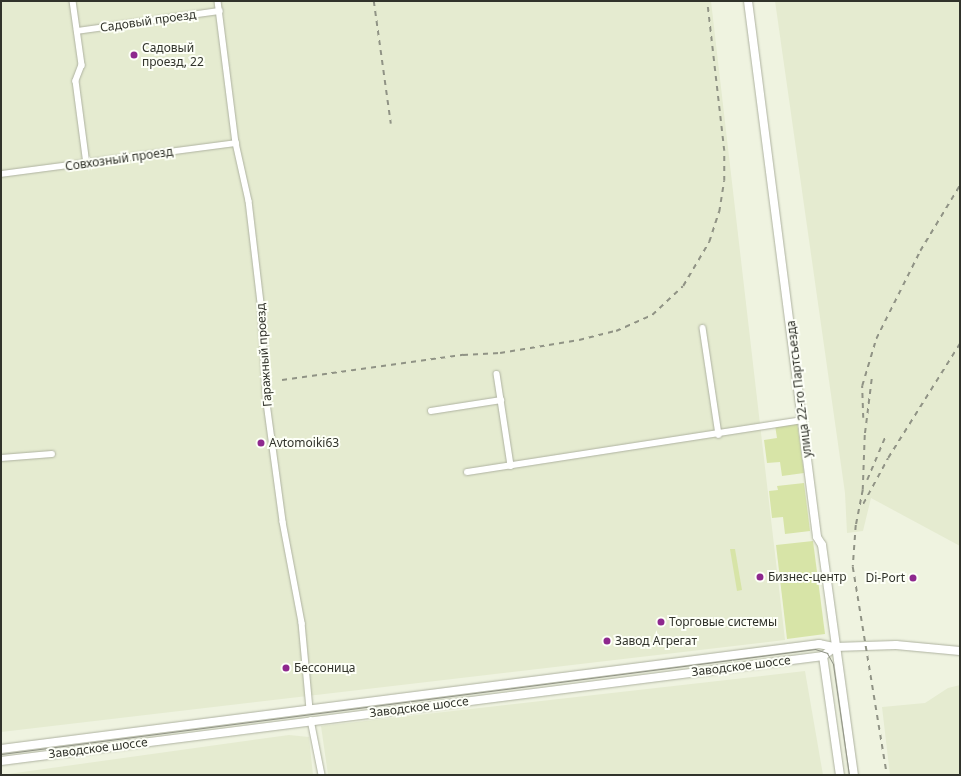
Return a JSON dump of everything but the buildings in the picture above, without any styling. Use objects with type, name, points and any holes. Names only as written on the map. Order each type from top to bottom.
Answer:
[{"type":"main road","name":"улица 22-го Партсъезда","points":[[748,1],[817,537],[822,545],[854,775]]},
{"type":"main road","name":"Заводское шоссе","points":[[1,749],[812,645],[835,647],[896,645],[960,651]]},
{"type":"main road","name":"Заводское шоссе","points":[[1,761],[312,720],[823,656],[835,647]]},
{"type":"main road","points":[[823,656],[840,775]]},
{"type":"main road","points":[[574,676],[576,687]]},
{"type":"main road","points":[[310,709],[312,720]]},
{"type":"street","points":[[73,1],[82,65],[76,81],[87,164]]},
{"type":"street","name":"Гаражный проезд","points":[[218,1],[236,143],[249,201],[262,312],[267,403],[283,522],[302,623],[310,709]]},
{"type":"street","name":"Садовый проезд","points":[[77,31],[220,11]]},
{"type":"street","name":"Совхозный проезд","points":[[1,174],[87,164],[236,143]]},
{"type":"street","points":[[703,328],[718,434]]},
{"type":"street","points":[[497,374],[511,466]]},
{"type":"street","points":[[431,411],[501,400]]},
{"type":"street","points":[[467,472],[803,420]]},
{"type":"street","points":[[1,458],[52,454]]},
{"type":"street","points":[[312,720],[322,775]]},
{"type":"shaded area","points":[[1,1],[711,1],[785,640],[1,732]]},
{"type":"shaded area","points":[[775,1],[960,1],[960,546],[871,498],[863,531],[847,533],[845,493]]},
{"type":"shaded area","points":[[805,671],[823,775],[328,775],[321,726]]},
{"type":"shaded area","points":[[960,685],[960,775],[890,775],[882,707],[925,703],[948,688]]},
{"type":"shaded area","points":[[289,735],[309,737],[313,775],[1,775]]},
{"type":"green space","points":[[797,422],[804,473],[782,476],[780,462],[767,463],[764,440],[777,438],[775,425]]},
{"type":"green space","points":[[804,483],[810,531],[785,534],[783,517],[772,518],[769,491],[778,490],[777,486]]},
{"type":"green space","points":[[813,541],[825,634],[787,639],[776,545]]},
{"type":"green space","points":[[730,549],[735,549],[742,590],[737,591]]},
{"type":"tram line","points":[[1,754],[815,649],[827,653],[833,664],[849,775]]},
{"type":"railway","points":[[374,1],[391,124]]},
{"type":"railway","points":[[282,380],[463,355],[500,353],[579,340],[616,331],[652,315],[683,286],[709,242],[719,212],[724,181],[724,151],[707,1]]},
{"type":"railway","points":[[863,418],[862,386],[876,339],[920,251],[960,185]]},
{"type":"railway","points":[[863,504],[888,458],[960,343]]},
{"type":"railway","points":[[872,379],[865,435],[863,490],[856,525],[853,567],[887,775]]},
{"type":"railway","points":[[867,480],[886,435]]},
{"type":"place","name":"Садовый проезд, 22","points":[[134,55]]},
{"type":"place","name":"Avtomoiki63","points":[[261,443]]},
{"type":"place","name":"Бизнес-центр","points":[[760,577]]},
{"type":"place","name":"Di-Port","points":[[913,578]]},
{"type":"place","name":"Торговые системы","points":[[661,622]]},
{"type":"place","name":"Завод Агрегат","points":[[607,641]]},
{"type":"place","name":"Бессоница","points":[[286,668]]}]
